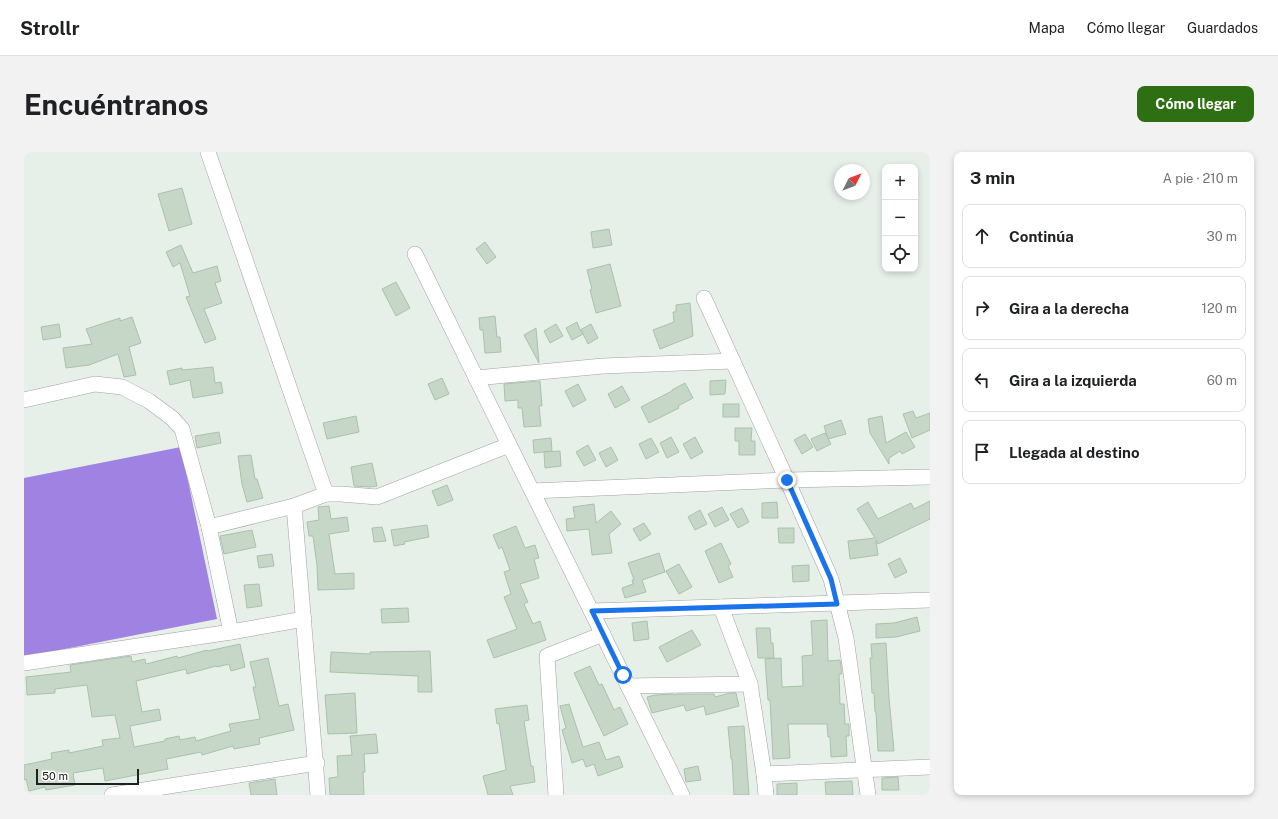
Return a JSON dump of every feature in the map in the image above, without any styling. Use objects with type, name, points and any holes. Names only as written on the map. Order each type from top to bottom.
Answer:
[{"type":"street","points":[[208,152],[326,494]]},
{"type":"street","points":[[415,254],[682,795]]},
{"type":"street","points":[[704,298],[831,579],[846,638],[868,795]]},
{"type":"street","points":[[476,378],[604,366],[733,361]]},
{"type":"street","points":[[24,400],[95,384],[122,387],[149,401],[172,418],[182,429],[209,527],[231,632]]},
{"type":"street","points":[[209,527],[294,506],[326,494],[377,497],[509,445]]},
{"type":"street","points":[[532,491],[787,480],[930,477]]},
{"type":"street","points":[[294,506],[317,763],[318,795]]},
{"type":"street","points":[[592,611],[930,600]]},
{"type":"street","points":[[721,607],[750,684],[766,795]]},
{"type":"street","points":[[24,662],[231,632],[304,619]]},
{"type":"street","points":[[556,795],[547,656],[603,634]]},
{"type":"street","points":[[628,686],[750,684]]},
{"type":"street","points":[[112,795],[317,763]]},
{"type":"street","points":[[764,774],[930,767]]},
{"type":"shaded area","points":[[181,447],[217,619],[24,657],[24,478]]},
{"type":"building","points":[[182,188],[192,224],[169,231],[158,194]]},
{"type":"building","points":[[609,229],[612,245],[593,248],[591,232]]},
{"type":"building","points":[[485,242],[496,257],[487,264],[476,249]]},
{"type":"building","points":[[181,245],[193,273],[217,266],[221,281],[215,283],[222,303],[204,309],[216,339],[205,343],[186,297],[190,296],[180,263],[173,267],[166,252]]},
{"type":"building","points":[[610,264],[621,306],[596,313],[587,270]]},
{"type":"building","points":[[396,282],[410,308],[396,316],[382,289]]},
{"type":"building","points":[[690,303],[693,336],[660,349],[653,330],[674,322],[673,312],[676,312],[676,305]]},
{"type":"building","points":[[495,316],[497,337],[500,337],[501,352],[485,353],[483,330],[480,330],[479,318]]},
{"type":"building","points":[[132,317],[141,343],[129,347],[136,375],[124,377],[118,354],[89,365],[66,368],[63,348],[92,344],[86,329],[120,318],[120,321]]},
{"type":"building","points":[[577,322],[580,330],[591,324],[598,338],[588,344],[583,334],[572,340],[566,328]]},
{"type":"building","points":[[59,324],[61,337],[43,340],[41,327]]},
{"type":"building","points":[[556,324],[563,336],[550,343],[544,331]]},
{"type":"building","points":[[536,328],[539,363],[524,335]]},
{"type":"building","points":[[213,367],[215,383],[221,382],[223,393],[193,398],[190,380],[170,385],[167,371],[182,368],[182,370]]},
{"type":"building","points":[[442,378],[449,394],[435,400],[428,384]]},
{"type":"building","points":[[726,380],[725,394],[710,395],[710,381]]},
{"type":"building","points":[[540,381],[542,406],[539,406],[541,426],[524,427],[522,408],[518,408],[518,400],[505,401],[504,384]]},
{"type":"building","points":[[685,383],[693,398],[678,406],[679,408],[649,423],[641,407]]},
{"type":"building","points":[[578,384],[586,400],[573,407],[565,391]]},
{"type":"building","points":[[622,386],[630,400],[615,408],[608,394]]},
{"type":"building","points":[[723,404],[739,404],[739,417],[723,417]]},
{"type":"building","points":[[913,411],[916,418],[930,413],[930,430],[912,438],[903,414]]},
{"type":"building","points":[[356,416],[359,432],[327,439],[323,423]]},
{"type":"building","points":[[882,416],[886,443],[906,432],[915,447],[902,454],[900,451],[889,458],[889,464],[870,433],[868,419]]},
{"type":"building","points":[[841,420],[846,434],[828,439],[824,426]]},
{"type":"building","points":[[735,428],[752,428],[751,441],[755,441],[755,455],[739,455],[739,441],[735,441]]},
{"type":"building","points":[[219,432],[221,443],[197,448],[195,436]]},
{"type":"building","points":[[825,433],[831,444],[817,451],[811,439]]},
{"type":"building","points":[[805,434],[813,447],[802,454],[794,440]]},
{"type":"building","points":[[671,437],[679,452],[667,458],[660,443]]},
{"type":"building","points":[[695,437],[703,452],[691,459],[683,444]]},
{"type":"building","points":[[551,438],[552,451],[534,453],[533,440]]},
{"type":"building","points":[[651,438],[659,452],[646,459],[639,444]]},
{"type":"building","points":[[588,445],[596,460],[584,466],[576,452]]},
{"type":"building","points":[[611,447],[618,460],[606,467],[599,453]]},
{"type":"building","points":[[560,451],[561,466],[545,468],[544,452]]},
{"type":"building","points":[[251,455],[255,479],[257,479],[263,498],[247,502],[242,484],[238,456]]},
{"type":"building","points":[[372,463],[377,486],[354,486],[351,467]]},
{"type":"building","points":[[447,485],[453,500],[438,506],[432,491]]},
{"type":"building","points":[[930,501],[930,519],[878,544],[876,540],[878,555],[850,559],[848,541],[875,538],[857,509],[868,502],[878,519],[911,503],[914,509]]},
{"type":"building","points":[[777,502],[778,518],[762,518],[762,503]]},
{"type":"building","points":[[594,504],[596,523],[611,511],[621,524],[609,534],[612,553],[592,555],[589,529],[567,531],[566,519],[575,518],[573,507]]},
{"type":"building","points":[[329,506],[331,519],[347,517],[349,531],[329,534],[335,574],[354,573],[354,589],[318,590],[317,565],[313,536],[309,536],[307,522],[319,520],[318,507]]},
{"type":"building","points":[[722,507],[729,520],[715,527],[708,514]]},
{"type":"building","points":[[742,508],[749,522],[738,528],[730,514]]},
{"type":"building","points":[[700,510],[707,524],[695,530],[688,517]]},
{"type":"building","points":[[644,523],[651,534],[640,541],[633,529]]},
{"type":"building","points":[[427,525],[429,537],[404,542],[405,544],[394,546],[391,530]]},
{"type":"building","points":[[516,526],[525,548],[535,545],[539,558],[534,559],[539,578],[520,584],[528,602],[524,604],[533,624],[540,621],[546,640],[494,658],[487,640],[517,629],[504,597],[511,594],[504,572],[510,570],[502,547],[499,549],[493,535]]},
{"type":"building","points":[[382,527],[386,541],[374,542],[372,528]]},
{"type":"building","points":[[778,528],[794,528],[794,543],[779,543]]},
{"type":"building","points":[[252,530],[256,547],[224,554],[220,536]]},
{"type":"building","points":[[721,543],[731,564],[728,566],[733,577],[719,583],[705,551]]},
{"type":"building","points":[[659,553],[665,572],[642,580],[646,592],[625,598],[622,588],[633,584],[632,580],[634,580],[628,563]]},
{"type":"building","points":[[272,554],[274,566],[259,568],[257,556]]},
{"type":"building","points":[[900,558],[907,572],[895,578],[888,564]]},
{"type":"building","points":[[679,564],[692,587],[679,594],[666,571]]},
{"type":"building","points":[[809,565],[809,581],[793,582],[792,566]]},
{"type":"building","points":[[259,584],[262,606],[247,608],[244,585]]},
{"type":"building","points":[[408,608],[409,622],[382,623],[381,609]]},
{"type":"building","points":[[917,617],[920,631],[896,637],[876,638],[876,624],[894,623]]},
{"type":"building","points":[[827,620],[828,661],[840,660],[842,674],[839,674],[840,704],[844,704],[845,724],[849,724],[849,736],[846,736],[847,756],[831,757],[830,737],[828,737],[827,724],[788,724],[790,758],[773,759],[770,700],[768,700],[765,659],[781,658],[782,687],[803,686],[802,656],[813,655],[811,621]]},
{"type":"building","points":[[647,621],[649,639],[634,641],[632,623]]},
{"type":"building","points":[[756,628],[770,628],[774,658],[758,658]]},
{"type":"building","points":[[692,630],[701,645],[667,662],[659,647]]},
{"type":"building","points":[[886,643],[894,751],[878,751],[876,712],[874,693],[872,693],[870,658],[872,658],[871,644]]},
{"type":"building","points":[[240,644],[245,667],[231,671],[229,664],[187,674],[186,669],[136,681],[142,712],[159,709],[161,720],[130,726],[134,747],[165,741],[165,739],[179,736],[180,740],[195,737],[196,741],[231,731],[229,724],[260,719],[253,687],[256,687],[250,662],[268,658],[279,706],[288,704],[294,730],[259,738],[260,744],[234,749],[233,746],[202,755],[201,752],[166,759],[168,769],[105,781],[103,768],[73,773],[75,785],[46,790],[45,787],[29,791],[26,779],[24,780],[24,765],[52,759],[51,753],[69,750],[69,753],[103,746],[102,740],[120,738],[115,715],[92,717],[87,685],[55,689],[55,693],[27,695],[26,677],[71,672],[70,665],[131,656],[132,662],[145,659],[146,664],[177,656],[178,658],[207,650]]},
{"type":"building","points":[[430,651],[432,692],[418,692],[418,676],[330,672],[331,652],[370,654],[370,652]]},
{"type":"building","points":[[590,666],[599,685],[602,684],[614,710],[620,707],[628,724],[604,736],[574,673]]},
{"type":"building","points":[[355,693],[357,733],[328,734],[325,695]]},
{"type":"building","points":[[736,693],[739,706],[706,715],[704,706],[686,711],[684,705],[652,713],[647,697],[673,694],[714,694],[715,697]]},
{"type":"building","points":[[569,704],[583,747],[599,742],[606,760],[619,756],[623,767],[598,776],[594,764],[586,767],[583,759],[572,763],[562,730],[566,728],[560,706]]},
{"type":"building","points":[[527,705],[529,720],[524,721],[535,782],[510,786],[513,795],[488,795],[483,776],[506,770],[499,723],[497,724],[495,709]]},
{"type":"building","points":[[744,726],[749,795],[734,795],[728,727]]},
{"type":"building","points":[[376,734],[378,753],[364,754],[364,795],[330,795],[329,778],[338,777],[337,756],[352,755],[350,736]]},
{"type":"building","points":[[698,766],[701,780],[686,782],[684,769]]},
{"type":"building","points":[[898,777],[899,790],[882,790],[882,778]]},
{"type":"building","points":[[275,779],[277,795],[251,795],[249,783]]},
{"type":"building","points":[[852,781],[853,795],[826,795],[825,782]]},
{"type":"building","points":[[797,783],[797,795],[777,795],[777,784]]},
{"type":"route","points":[[623,675],[592,611],[837,604],[831,579],[787,480]]}]
